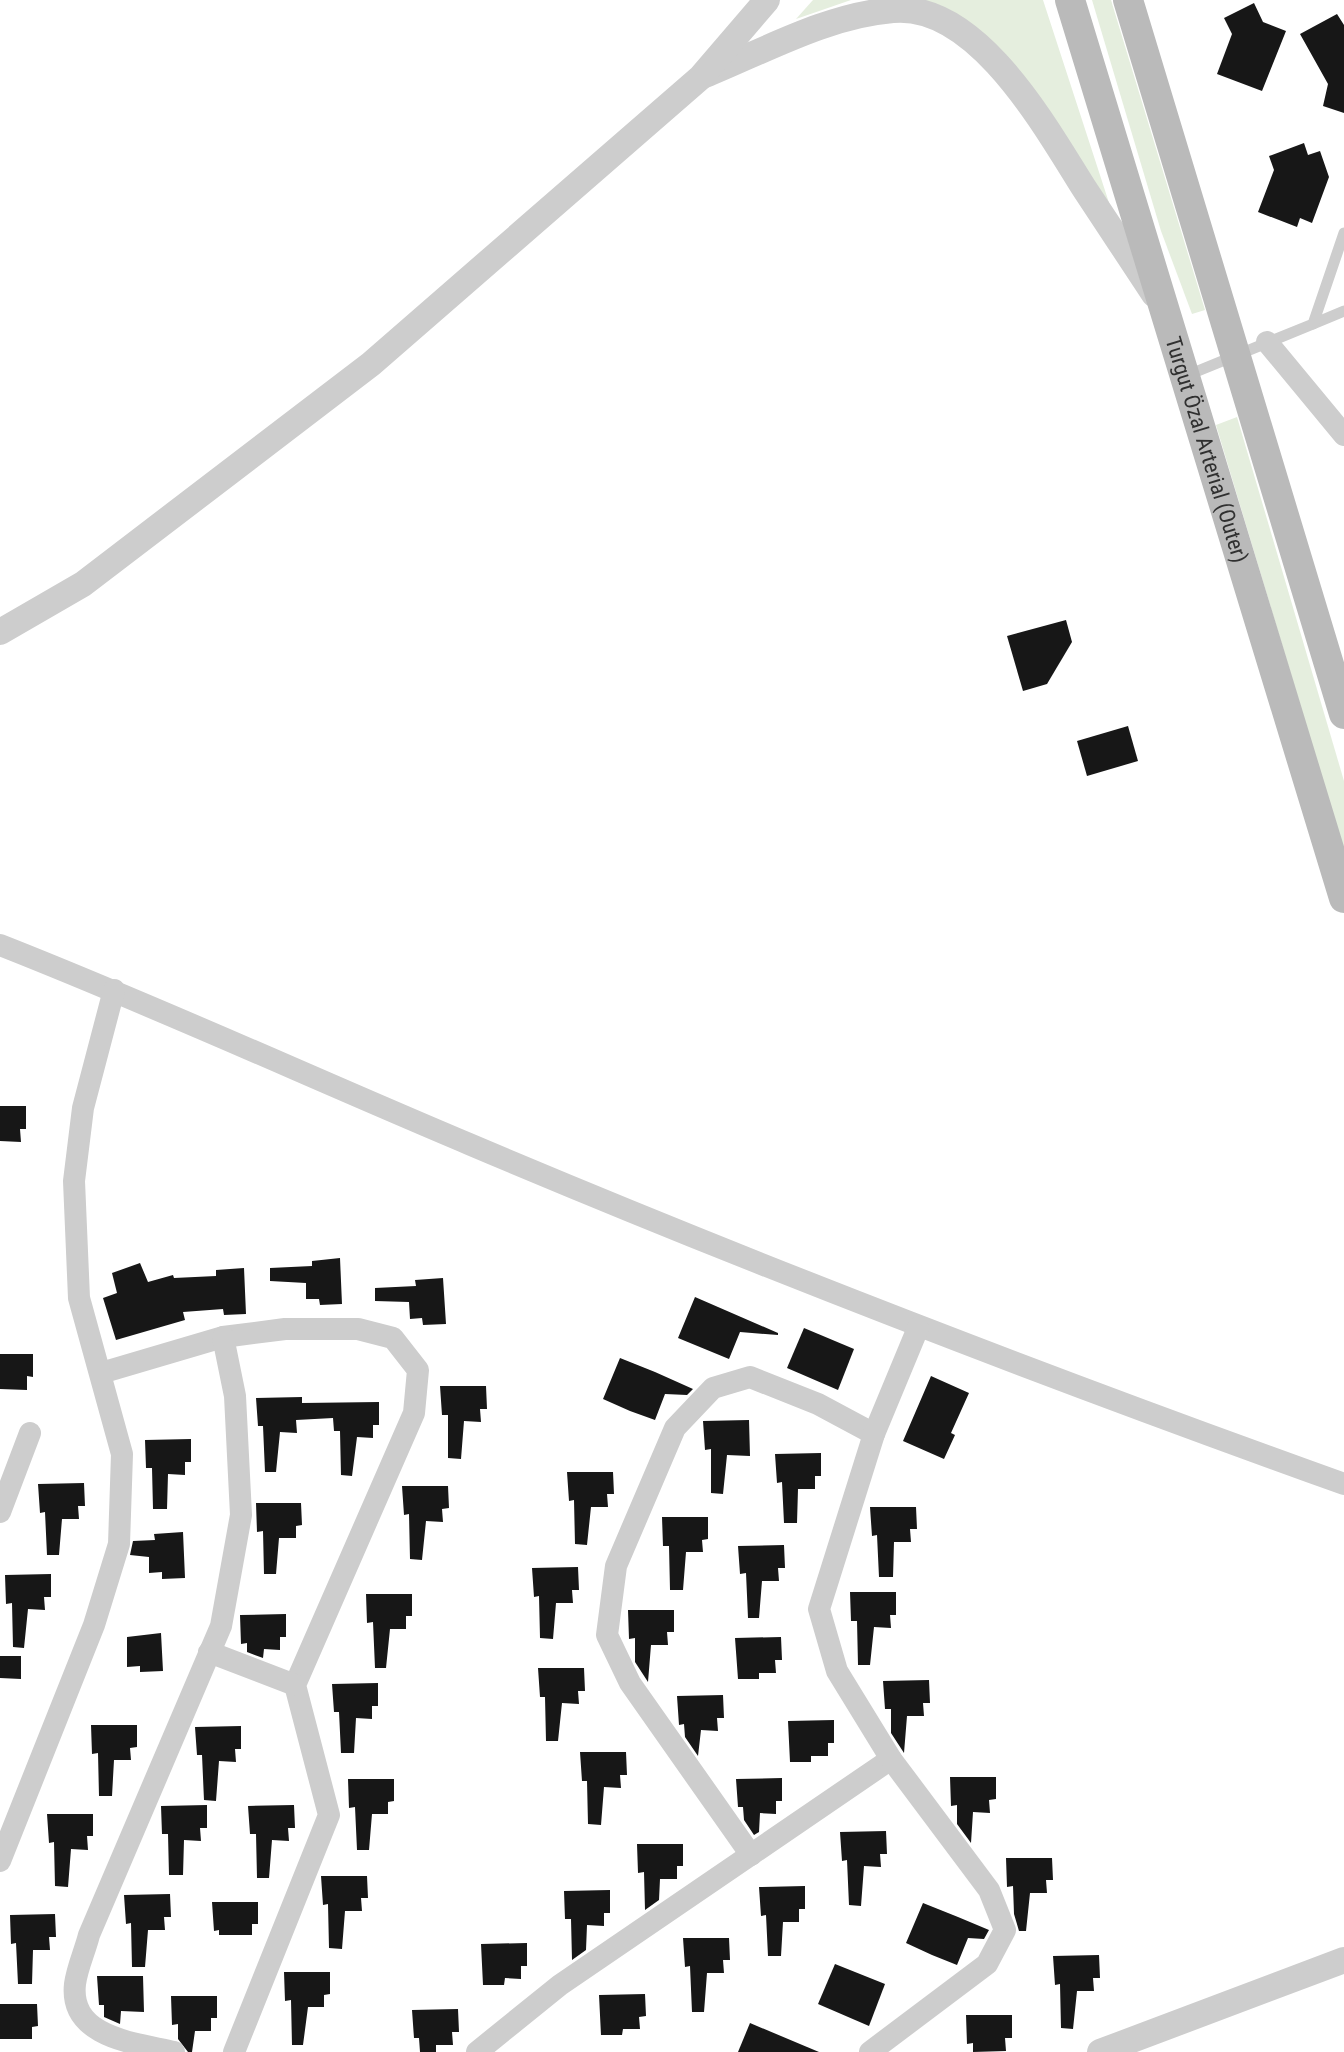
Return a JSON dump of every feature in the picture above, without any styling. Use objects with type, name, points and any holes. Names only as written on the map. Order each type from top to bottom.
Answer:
[{"type":"main road","name":"Turgut Özal Arterial (Outer)","points":[[1070,0],[1187,375],[1344,898]]},
{"type":"main road","points":[[1128,0],[1233,356],[1344,714]]},
{"type":"street","points":[[0,632],[83,584],[371,364],[701,77],[767,0]]},
{"type":"street","points":[[701,77],[846,19],[896,9],[941,19],[979,45],[1017,85],[1168,315]]},
{"type":"street","points":[[1267,342],[1344,435]]},
{"type":"street","points":[[0,945],[114,990],[469,1144],[918,1328],[1344,1484]]},
{"type":"street","points":[[0,1861],[94,1625],[119,1544],[122,1454],[79,1298],[74,1181],[83,1108],[114,990]]},
{"type":"street","points":[[870,2052],[987,1964],[1005,1930],[989,1890],[891,1759],[837,1671],[819,1609],[874,1434],[918,1328]]},
{"type":"street","points":[[101,1373],[223,1337],[285,1329],[358,1329],[393,1338],[418,1370],[414,1413],[295,1685],[329,1815],[234,2052]]},
{"type":"street","points":[[174,2052],[104,2036],[79,2012],[75,1986],[89,1935],[221,1626],[241,1515],[235,1396],[223,1337]]},
{"type":"street","points":[[751,1855],[630,1683],[607,1635],[616,1566],[675,1428],[713,1388],[750,1377],[818,1404],[874,1434]]},
{"type":"street","points":[[0,1512],[30,1433]]},
{"type":"street","points":[[209,1652],[295,1685]]},
{"type":"street","points":[[477,2052],[560,1985],[891,1759]]},
{"type":"street","points":[[1100,2052],[1344,1960]]},
{"type":"lane","points":[[1313,324],[1344,233]]},
{"type":"lane","points":[[1187,375],[1344,311]]},
{"type":"green space","points":[[813,0],[851,0],[796,19]]},
{"type":"green space","points":[[920,0],[1043,0],[1112,212],[1017,75]]},
{"type":"green space","points":[[1092,0],[1111,0],[1205,310],[1192,314],[1161,231]]},
{"type":"green space","points":[[1237,417],[1344,781],[1344,851],[1216,425]]},
{"type":"building","points":[[1254,3],[1263,22],[1286,31],[1262,91],[1217,74],[1232,34],[1224,18]]},
{"type":"building","points":[[1337,14],[1344,25],[1344,113],[1323,106],[1328,84],[1300,34]]},
{"type":"building","points":[[1304,143],[1308,155],[1320,151],[1329,177],[1312,223],[1300,218],[1297,227],[1258,212],[1274,170],[1269,156]]},
{"type":"building","points":[[1066,620],[1072,642],[1047,684],[1023,691],[1007,636]]},
{"type":"building","points":[[1128,726],[1138,761],[1087,776],[1077,741]]},
{"type":"building","points":[[0,1106],[26,1106],[26,1129],[20,1129],[21,1142],[0,1141]]},
{"type":"building","points":[[340,1258],[342,1304],[320,1305],[319,1299],[306,1299],[306,1283],[270,1281],[270,1268],[312,1266],[312,1261]]},
{"type":"building","points":[[140,1263],[148,1282],[173,1275],[174,1278],[216,1276],[216,1270],[244,1268],[246,1314],[224,1315],[223,1309],[183,1312],[185,1320],[116,1340],[103,1298],[117,1293],[112,1273]]},
{"type":"building","points":[[443,1278],[446,1324],[423,1325],[422,1318],[410,1319],[409,1302],[375,1301],[375,1288],[416,1286],[415,1280]]},
{"type":"building","points":[[695,1297],[778,1335],[740,1332],[729,1359],[678,1338]]},
{"type":"building","points":[[804,1328],[854,1349],[838,1390],[787,1368]]},
{"type":"building","points":[[0,1354],[33,1354],[33,1377],[27,1376],[27,1390],[0,1389]]},
{"type":"building","points":[[620,1358],[693,1389],[687,1395],[665,1394],[655,1420],[630,1411],[603,1399]]},
{"type":"building","points":[[931,1376],[969,1393],[951,1433],[955,1435],[944,1459],[903,1441]]},
{"type":"building","points":[[440,1386],[486,1386],[487,1409],[480,1409],[481,1422],[464,1421],[461,1459],[448,1458],[448,1415],[442,1415]]},
{"type":"building","points":[[302,1397],[302,1403],[379,1402],[379,1425],[373,1425],[373,1438],[357,1437],[352,1476],[341,1475],[340,1431],[334,1431],[333,1418],[296,1420],[297,1433],[280,1432],[276,1472],[265,1472],[263,1426],[258,1426],[256,1398]]},
{"type":"building","points":[[749,1420],[750,1456],[727,1455],[723,1494],[711,1493],[711,1449],[705,1450],[703,1421]]},
{"type":"building","points":[[191,1439],[191,1462],[185,1462],[185,1475],[168,1474],[167,1509],[153,1509],[152,1468],[146,1468],[145,1440]]},
{"type":"building","points":[[821,1453],[821,1476],[815,1476],[815,1489],[798,1489],[797,1523],[784,1523],[782,1482],[777,1483],[775,1454]]},
{"type":"building","points":[[567,1472],[613,1472],[614,1494],[607,1494],[608,1507],[591,1507],[587,1545],[575,1544],[574,1500],[569,1501]]},
{"type":"building","points":[[84,1483],[85,1506],[78,1506],[79,1519],[62,1519],[59,1555],[47,1555],[45,1512],[40,1513],[38,1484]]},
{"type":"building","points":[[402,1486],[448,1486],[449,1508],[442,1509],[443,1522],[426,1521],[422,1560],[410,1559],[409,1514],[404,1515]]},
{"type":"building","points":[[256,1503],[301,1503],[302,1525],[296,1526],[296,1538],[279,1538],[276,1574],[264,1574],[263,1531],[257,1532]]},
{"type":"building","points":[[870,1507],[916,1507],[917,1529],[910,1529],[911,1542],[894,1542],[893,1577],[879,1577],[877,1535],[872,1536]]},
{"type":"building","points":[[662,1517],[708,1517],[708,1539],[702,1540],[703,1552],[686,1552],[683,1590],[670,1590],[669,1546],[663,1546]]},
{"type":"building","points":[[183,1532],[185,1578],[162,1579],[162,1572],[149,1573],[149,1557],[130,1555],[133,1541],[155,1540],[154,1534]]},
{"type":"building","points":[[784,1545],[785,1568],[778,1568],[779,1581],[762,1581],[759,1618],[748,1618],[746,1573],[740,1574],[738,1546]]},
{"type":"building","points":[[578,1567],[579,1590],[572,1590],[573,1603],[556,1603],[553,1639],[540,1638],[539,1596],[534,1597],[532,1568]]},
{"type":"building","points":[[51,1574],[51,1597],[44,1597],[45,1610],[28,1609],[24,1648],[13,1647],[12,1603],[6,1604],[5,1575]]},
{"type":"building","points":[[850,1592],[896,1592],[896,1615],[890,1615],[891,1628],[874,1627],[870,1665],[858,1665],[857,1621],[851,1621]]},
{"type":"building","points":[[366,1594],[412,1594],[412,1616],[406,1616],[406,1629],[390,1629],[386,1668],[375,1668],[373,1622],[367,1623]]},
{"type":"building","points":[[628,1610],[674,1610],[674,1632],[667,1632],[668,1645],[651,1645],[648,1682],[635,1662],[635,1638],[629,1639]]},
{"type":"building","points":[[286,1614],[286,1637],[280,1637],[280,1650],[264,1649],[263,1658],[247,1652],[247,1643],[241,1644],[240,1615]]},
{"type":"building","points":[[161,1633],[163,1671],[140,1672],[140,1666],[127,1667],[127,1637]]},
{"type":"building","points":[[781,1637],[782,1660],[775,1660],[776,1673],[759,1673],[759,1679],[738,1679],[735,1638]]},
{"type":"building","points":[[0,1656],[21,1656],[21,1679],[0,1678]]},
{"type":"building","points":[[538,1668],[584,1668],[585,1691],[578,1691],[579,1704],[562,1703],[558,1741],[546,1741],[545,1697],[540,1697]]},
{"type":"building","points":[[929,1680],[930,1703],[923,1703],[924,1716],[907,1716],[904,1753],[891,1733],[891,1709],[885,1709],[883,1681]]},
{"type":"building","points":[[378,1683],[378,1706],[372,1706],[372,1719],[356,1718],[354,1753],[341,1753],[339,1712],[334,1712],[332,1684]]},
{"type":"building","points":[[723,1695],[724,1718],[717,1718],[718,1731],[701,1730],[698,1756],[685,1737],[684,1724],[679,1725],[677,1696]]},
{"type":"building","points":[[834,1720],[834,1743],[828,1743],[828,1756],[811,1756],[811,1762],[790,1762],[788,1721]]},
{"type":"building","points":[[91,1725],[137,1725],[137,1747],[130,1748],[131,1760],[114,1760],[112,1796],[99,1796],[98,1753],[92,1754]]},
{"type":"building","points":[[241,1726],[241,1749],[235,1749],[236,1762],[219,1761],[216,1801],[204,1800],[202,1755],[197,1755],[195,1727]]},
{"type":"building","points":[[580,1752],[626,1752],[627,1775],[620,1775],[621,1788],[604,1787],[601,1825],[588,1824],[587,1781],[582,1781]]},
{"type":"building","points":[[950,1777],[996,1777],[996,1799],[989,1800],[990,1813],[973,1812],[971,1843],[957,1824],[957,1805],[951,1806]]},
{"type":"building","points":[[782,1778],[782,1801],[776,1801],[776,1814],[760,1813],[759,1832],[754,1835],[744,1820],[743,1807],[738,1807],[736,1779]]},
{"type":"building","points":[[348,1779],[394,1779],[394,1801],[388,1802],[388,1814],[372,1814],[369,1850],[357,1850],[355,1807],[349,1808]]},
{"type":"building","points":[[207,1805],[207,1828],[200,1828],[201,1841],[184,1840],[183,1875],[169,1875],[168,1834],[162,1834],[161,1806]]},
{"type":"building","points":[[294,1805],[295,1828],[288,1828],[289,1841],[272,1840],[269,1878],[257,1878],[256,1834],[250,1834],[248,1806]]},
{"type":"building","points":[[47,1814],[93,1814],[93,1836],[87,1836],[88,1850],[71,1849],[68,1887],[55,1886],[54,1842],[49,1843]]},
{"type":"building","points":[[886,1831],[887,1854],[880,1854],[881,1867],[864,1866],[861,1906],[849,1905],[847,1860],[842,1861],[840,1832]]},
{"type":"building","points":[[637,1844],[683,1844],[683,1866],[677,1866],[677,1879],[660,1879],[659,1900],[645,1910],[644,1872],[638,1873]]},
{"type":"building","points":[[1006,1858],[1052,1858],[1053,1880],[1046,1880],[1047,1893],[1030,1893],[1026,1931],[1019,1931],[1014,1914],[1013,1886],[1007,1887]]},
{"type":"building","points":[[321,1876],[367,1876],[368,1898],[361,1898],[362,1911],[345,1911],[342,1949],[329,1948],[328,1904],[323,1905]]},
{"type":"building","points":[[805,1886],[805,1909],[799,1909],[799,1922],[783,1922],[781,1956],[768,1956],[766,1915],[761,1916],[759,1887]]},
{"type":"building","points":[[610,1890],[610,1913],[604,1913],[604,1926],[587,1925],[586,1950],[572,1960],[571,1919],[565,1919],[564,1891]]},
{"type":"building","points":[[170,1894],[171,1917],[164,1917],[165,1930],[148,1930],[145,1967],[132,1967],[131,1923],[126,1924],[124,1895]]},
{"type":"building","points":[[212,1902],[258,1902],[258,1924],[252,1924],[252,1935],[219,1935],[219,1930],[214,1931]]},
{"type":"building","points":[[923,1903],[989,1930],[984,1939],[968,1938],[957,1965],[932,1955],[906,1943]]},
{"type":"building","points":[[55,1914],[56,1937],[49,1937],[50,1950],[33,1950],[32,1984],[18,1984],[16,1943],[11,1944],[10,1915]]},
{"type":"building","points":[[683,1938],[729,1938],[730,1960],[723,1960],[724,1973],[707,1973],[704,2012],[692,2012],[690,1966],[685,1967]]},
{"type":"building","points":[[527,1943],[527,1966],[521,1966],[521,1979],[505,1978],[504,1985],[483,1985],[481,1944]]},
{"type":"building","points":[[1099,1955],[1100,1978],[1093,1978],[1094,1991],[1077,1991],[1073,2029],[1061,2028],[1060,1984],[1055,1985],[1053,1956]]},
{"type":"building","points":[[835,1964],[885,1984],[869,2026],[818,2004]]},
{"type":"building","points":[[284,1972],[330,1972],[330,1994],[324,1995],[324,2007],[308,2007],[303,2045],[292,2045],[291,2000],[285,2001]]},
{"type":"building","points":[[97,1976],[143,1976],[144,2012],[121,2011],[120,2024],[104,2017],[104,2005],[99,2005]]},
{"type":"building","points":[[645,1994],[646,2016],[639,2017],[640,2029],[623,2029],[622,2035],[601,2035],[599,1995]]},
{"type":"building","points":[[171,1996],[217,1996],[217,2018],[211,2018],[211,2031],[195,2031],[192,2052],[188,2052],[178,2039],[178,2024],[172,2025]]},
{"type":"building","points":[[0,2004],[37,2004],[38,2026],[32,2027],[32,2039],[0,2039]]},
{"type":"building","points":[[458,2009],[459,2032],[452,2032],[453,2045],[436,2045],[436,2052],[420,2052],[419,2038],[414,2038],[412,2010]]},
{"type":"building","points":[[966,2015],[1012,2015],[1012,2038],[1005,2038],[1006,2051],[973,2052],[973,2043],[967,2044]]},
{"type":"building","points":[[750,2023],[819,2052],[738,2052]]}]
